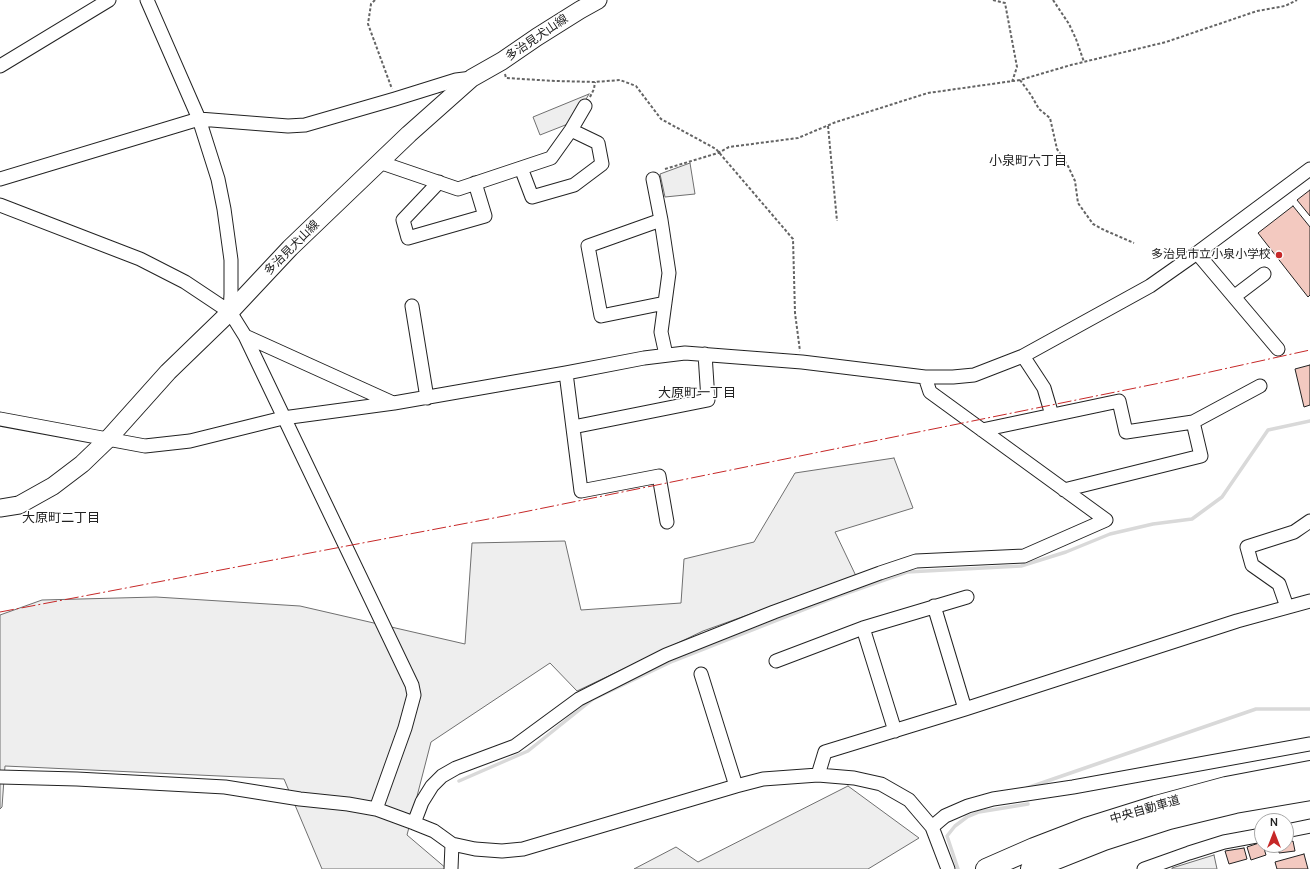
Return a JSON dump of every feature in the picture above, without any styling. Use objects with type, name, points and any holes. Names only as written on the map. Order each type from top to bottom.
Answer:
[{"type":"highway","name":"中央自動車道","points":[[986,869],[1034,848],[1086,828],[1156,806],[1226,787],[1310,771]]},
{"type":"highway","name":"中央自動車道","points":[[1031,869],[1104,840],[1169,819],[1235,803],[1310,790]]},
{"type":"main road","name":"多治見犬山線","points":[[0,508],[19,505],[53,486],[82,464],[108,439],[168,372],[230,312],[290,248],[379,162],[472,78],[502,62],[561,21],[598,0]]},
{"type":"street","points":[[0,66],[109,0]]},
{"type":"street","points":[[147,0],[199,119],[218,179],[231,260],[230,312]]},
{"type":"street","points":[[0,179],[199,119],[305,126],[456,80],[472,78]]},
{"type":"street","points":[[379,162],[458,188],[551,158],[571,130],[585,106]]},
{"type":"street","points":[[520,168],[532,198],[574,185],[602,164],[598,143],[571,130]]},
{"type":"street","points":[[0,419],[144,446],[190,441],[283,418],[394,404],[644,358],[685,353],[802,362],[925,377],[974,375],[1023,356],[1150,286],[1310,169]]},
{"type":"street","points":[[654,179],[662,220],[669,273],[662,332],[666,355]]},
{"type":"street","points":[[439,182],[403,220],[408,238],[485,216],[475,183]]},
{"type":"street","points":[[0,205],[140,259],[185,282],[230,312],[245,336],[412,685],[414,695],[376,809]]},
{"type":"street","points":[[662,220],[588,246],[600,316],[665,303]]},
{"type":"street","points":[[1198,252],[1278,349]]},
{"type":"street","points":[[1235,296],[1264,274]]},
{"type":"street","points":[[412,306],[427,398]]},
{"type":"street","points":[[245,336],[394,404]]},
{"type":"street","points":[[573,427],[708,400],[705,354]]},
{"type":"street","points":[[1023,356],[1044,388],[1052,415]]},
{"type":"street","points":[[566,373],[582,491],[658,476],[666,522]]},
{"type":"street","points":[[414,823],[422,802],[432,786],[442,776],[456,768],[515,746],[578,699],[666,655],[774,612],[916,561],[1024,556],[1106,520],[930,392],[925,377]]},
{"type":"street","points":[[982,430],[1119,401],[1126,432],[1193,422],[1260,386]]},
{"type":"street","points":[[1064,490],[1201,456],[1193,422]]},
{"type":"street","points":[[1287,607],[1279,584],[1252,564],[1247,547],[1294,532],[1310,522]]},
{"type":"street","points":[[776,661],[863,628],[967,597]]},
{"type":"street","points":[[818,775],[825,752],[965,709],[1237,621],[1310,601]]},
{"type":"street","points":[[934,606],[965,709]]},
{"type":"street","points":[[863,628],[895,731]]},
{"type":"street","points":[[701,674],[736,786]]},
{"type":"street","points":[[932,827],[945,816],[968,806],[993,799],[1073,787],[1310,744]]},
{"type":"street","points":[[0,777],[225,787],[300,799],[348,804],[376,809],[414,823],[434,831],[452,844],[475,849],[502,851],[523,850],[763,779],[818,775],[854,778],[881,784],[909,800],[932,827],[948,869]]},
{"type":"street","points":[[1294,829],[1310,826]]},
{"type":"street","points":[[1144,869],[1164,866],[1224,842],[1254,836]]},
{"type":"street","points":[[451,869],[452,844]]},
{"type":"path","points":[[375,0],[371,4],[368,24],[395,99]]},
{"type":"path","points":[[993,0],[1002,2]]},
{"type":"path","points":[[1000,0],[1005,3],[1017,67],[1012,82]]},
{"type":"path","points":[[1053,0],[1072,29],[1084,62]]},
{"type":"path","points":[[665,169],[718,153],[729,147],[798,138],[828,126],[928,93],[1012,82],[1084,62],[1166,42],[1257,11],[1285,6],[1297,0]]},
{"type":"path","points":[[502,62],[506,78],[595,82],[620,80],[636,86],[661,119],[716,149],[793,239],[795,313],[802,362]]},
{"type":"path","points":[[1020,80],[1039,109],[1050,118],[1057,149],[1068,166],[1075,181],[1078,203],[1093,224],[1134,243]]},
{"type":"path","points":[[828,126],[837,221]]},
{"type":"shaded area","points":[[589,94],[573,122],[540,135],[533,117]]},
{"type":"shaded area","points":[[690,163],[695,194],[665,197],[660,174]]},
{"type":"shaded area","points":[[894,458],[913,508],[835,532],[856,576],[703,631],[577,691],[550,663],[431,742],[407,835],[447,869],[322,869],[284,779],[5,766],[2,807],[0,809],[0,615],[42,600],[156,597],[300,606],[465,644],[472,543],[565,541],[581,610],[681,603],[684,559],[754,542],[795,473]]},
{"type":"shaded area","points":[[848,786],[919,838],[868,869],[634,869],[676,847],[698,862]]},
{"type":"shaded area","points":[[1214,855],[1217,869],[1172,869],[1172,868]]},
{"type":"building","points":[[1310,190],[1310,216],[1297,200]]},
{"type":"building","points":[[1293,206],[1310,227],[1310,295],[1308,297],[1258,233]]},
{"type":"building","points":[[1310,365],[1310,405],[1304,407],[1295,369]]},
{"type":"building","points":[[1254,845],[1254,853],[1265,853],[1266,855],[1251,860],[1247,847]]},
{"type":"building","points":[[1244,848],[1247,859],[1229,864],[1225,851]]},
{"type":"building","points":[[1304,854],[1308,869],[1277,869],[1275,862]]},
{"type":"waterway","points":[[459,781],[528,751],[593,699],[673,661],[833,598],[907,572],[1021,566],[1066,552],[1110,534],[1153,524],[1192,519],[1222,497],[1268,430],[1310,421]]},
{"type":"waterway","points":[[1027,788],[1256,709],[1310,709]]},
{"type":"waterway","points":[[958,869],[947,836],[955,826],[967,817],[979,812],[1028,804]]},
{"type":"power","points":[[0,612],[499,517],[1160,383],[1310,350]]},
{"type":"place","name":"多治見市立小泉小学校","points":[[1279,255]]},
{"type":"district","name":"小泉町六丁目","points":[[1028,161]]},
{"type":"district","name":"大原町一丁目","points":[[697,393]]},
{"type":"district","name":"大原町二丁目","points":[[61,518]]}]
